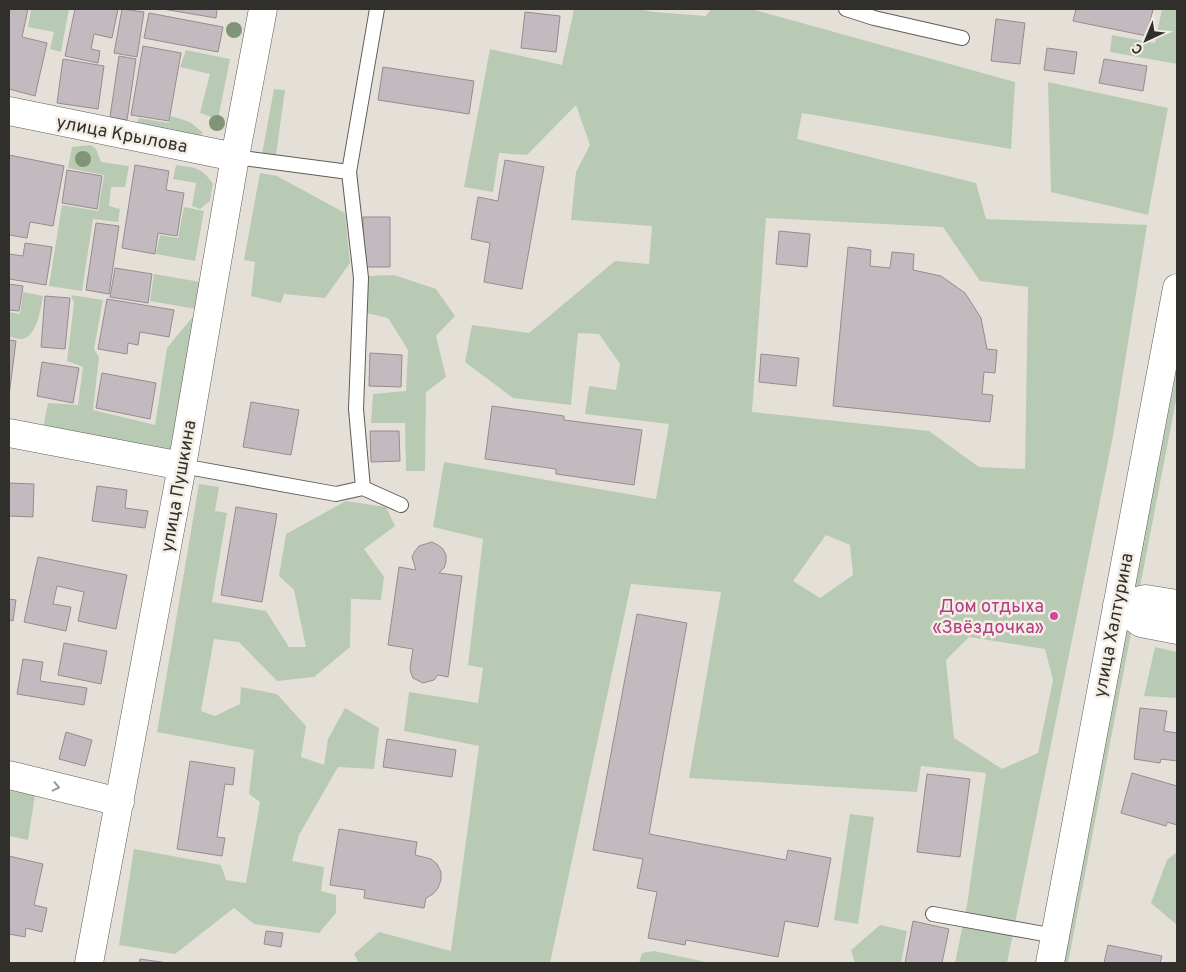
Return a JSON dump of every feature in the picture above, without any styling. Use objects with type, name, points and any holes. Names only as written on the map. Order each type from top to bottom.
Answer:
[{"type":"street","name":"улица Пушкина","points":[[91,952],[182,466],[235,157],[263,9]]},
{"type":"street","name":"улица Крылова","points":[[9,111],[235,157]]},
{"type":"street","name":"улица Халтурина","points":[[1050,963],[1177,288]]},
{"type":"street","points":[[9,433],[182,466]]},
{"type":"street","points":[[1117,605],[1146,599],[1177,604]]},
{"type":"street","points":[[1117,605],[1141,623],[1177,630]]},
{"type":"street","points":[[9,775],[120,802]]},
{"type":"lane","points":[[364,488],[356,408],[361,278],[349,172],[377,9]]},
{"type":"lane","points":[[846,9],[874,18],[962,38]]},
{"type":"lane","points":[[235,157],[349,172]]},
{"type":"lane","points":[[182,466],[336,494],[364,488],[401,505]]},
{"type":"lane","points":[[933,914],[1055,936]]},
{"type":"green space","points":[[31,9],[69,9],[61,52],[50,49],[54,32],[28,27]]},
{"type":"green space","points":[[574,9],[638,9],[706,16],[711,9],[751,9],[1015,82],[1011,149],[802,113],[797,139],[976,183],[986,219],[1147,225],[1113,436],[1007,963],[955,963],[967,905],[986,773],[921,766],[917,792],[689,778],[721,592],[631,584],[550,963],[359,963],[354,954],[379,932],[451,951],[479,746],[404,731],[409,692],[478,703],[483,668],[468,665],[483,539],[433,527],[444,462],[656,499],[669,424],[585,414],[589,386],[616,390],[620,364],[599,334],[578,333],[571,405],[513,398],[465,362],[472,325],[529,333],[615,261],[649,264],[652,226],[571,220],[576,172],[590,145],[576,105],[527,155],[499,153],[493,192],[464,187],[490,49],[562,65]],"holes":[[[766,218],[943,227],[980,281],[1028,287],[1025,469],[979,467],[929,431],[752,412]],[[826,535],[850,545],[853,575],[820,598],[793,581]],[[969,637],[1045,649],[1053,680],[1038,753],[1002,769],[954,738],[946,660]]]},
{"type":"green space","points":[[1162,9],[1177,9],[1177,64],[1110,52],[1112,35],[1155,43]]},
{"type":"green space","points":[[186,50],[230,59],[218,119],[200,113],[210,74],[180,67]]},
{"type":"green space","points":[[1048,82],[1168,108],[1148,215],[1051,192]]},
{"type":"green space","points":[[274,89],[285,90],[276,155],[262,154]]},
{"type":"green space","points":[[171,116],[190,122],[203,133],[198,136],[137,124],[139,118],[169,123]]},
{"type":"green space","points":[[91,145],[96,149],[101,162],[129,166],[125,187],[111,187],[109,206],[120,209],[118,222],[93,219],[82,291],[49,286],[62,205],[98,211],[104,175],[68,168],[72,147]]},
{"type":"green space","points":[[176,165],[198,169],[213,184],[210,201],[200,209],[192,206],[196,183],[173,179]]},
{"type":"green space","points":[[260,173],[277,176],[345,213],[350,263],[325,298],[284,294],[281,303],[251,296],[255,262],[244,260]]},
{"type":"green space","points":[[184,207],[204,211],[195,261],[156,254],[160,235],[178,238]]},
{"type":"green space","points":[[154,274],[200,282],[196,309],[150,301]]},
{"type":"green space","points":[[394,275],[436,289],[455,316],[436,336],[446,377],[426,392],[425,471],[406,471],[405,423],[371,423],[373,394],[406,391],[408,350],[388,318],[366,313],[368,276]]},
{"type":"green space","points":[[23,292],[43,296],[37,322],[31,334],[26,337],[21,339],[9,337],[9,312],[20,314]]},
{"type":"green space","points":[[71,295],[103,300],[94,349],[99,357],[93,410],[155,425],[167,348],[195,314],[180,460],[42,433],[48,403],[78,405],[83,367],[67,361],[74,303]]},
{"type":"green space","points":[[1177,335],[1177,395],[1139,592],[1128,596]]},
{"type":"green space","points":[[199,484],[219,487],[215,511],[227,513],[212,602],[266,611],[289,647],[306,647],[294,590],[279,576],[286,534],[346,501],[386,507],[395,526],[364,549],[384,577],[381,600],[351,599],[350,647],[314,677],[277,681],[239,642],[214,639],[201,711],[215,716],[240,704],[241,687],[277,694],[306,726],[301,757],[324,765],[328,739],[345,708],[379,728],[374,769],[338,767],[299,835],[292,861],[324,867],[321,891],[336,895],[336,913],[319,933],[254,924],[234,908],[175,954],[119,945],[134,849],[221,865],[226,880],[246,883],[260,802],[249,794],[254,750],[157,732]]},
{"type":"green space","points":[[1123,618],[1132,628],[1068,963],[1058,963]]},
{"type":"green space","points":[[1155,647],[1177,652],[1177,698],[1144,696]]},
{"type":"green space","points":[[9,790],[35,795],[28,840],[9,836]]},
{"type":"green space","points":[[850,814],[874,817],[858,924],[834,920]]},
{"type":"green space","points":[[1177,852],[1177,925],[1151,903],[1167,860]]},
{"type":"green space","points":[[880,925],[907,931],[901,963],[855,963],[851,950]]},
{"type":"green space","points":[[654,951],[711,963],[639,963],[642,953]]},
{"type":"building","points":[[9,9],[28,9],[22,37],[47,43],[35,96],[9,89]]},
{"type":"building","points":[[75,9],[118,9],[112,38],[94,34],[91,49],[100,51],[98,63],[65,56]]},
{"type":"building","points":[[122,9],[144,12],[137,57],[114,53]]},
{"type":"building","points":[[163,9],[217,9],[216,18]]},
{"type":"building","points":[[1076,9],[1153,9],[1147,36],[1073,21]]},
{"type":"building","points":[[525,12],[560,16],[556,52],[521,48]]},
{"type":"building","points":[[149,13],[223,27],[218,52],[144,38]]},
{"type":"building","points":[[996,19],[1025,23],[1020,64],[991,61]]},
{"type":"building","points":[[143,46],[181,53],[169,121],[131,115]]},
{"type":"building","points":[[1047,48],[1077,52],[1074,74],[1044,70]]},
{"type":"building","points":[[119,56],[136,59],[127,120],[110,117]]},
{"type":"building","points":[[63,59],[104,66],[98,109],[57,103]]},
{"type":"building","points":[[1104,59],[1147,66],[1143,91],[1099,83]]},
{"type":"building","points":[[383,67],[474,81],[469,114],[378,100]]},
{"type":"building","points":[[9,155],[64,166],[53,226],[30,222],[27,238],[9,235]]},
{"type":"building","points":[[505,160],[544,167],[522,289],[484,282],[490,243],[471,239],[478,197],[498,201]]},
{"type":"building","points":[[135,165],[169,171],[166,190],[184,193],[177,236],[158,233],[155,254],[122,248]]},
{"type":"building","points":[[67,170],[102,176],[97,209],[62,203]]},
{"type":"building","points":[[363,217],[390,217],[390,267],[363,267]]},
{"type":"building","points":[[96,223],[119,226],[109,294],[86,290]]},
{"type":"building","points":[[779,231],[810,234],[807,267],[776,264]]},
{"type":"building","points":[[25,243],[52,247],[46,285],[9,279],[9,254],[23,256]]},
{"type":"building","points":[[848,247],[871,250],[870,266],[890,268],[892,252],[914,254],[913,270],[941,276],[965,293],[981,318],[987,349],[997,350],[995,373],[984,372],[982,394],[993,395],[990,422],[833,406]]},
{"type":"building","points":[[115,268],[152,274],[148,303],[110,297]]},
{"type":"building","points":[[9,284],[23,286],[19,311],[9,310]]},
{"type":"building","points":[[45,296],[70,298],[65,349],[41,347]]},
{"type":"building","points":[[107,299],[174,310],[169,337],[140,332],[138,345],[128,343],[127,354],[98,349]]},
{"type":"building","points":[[9,340],[16,341],[9,396]]},
{"type":"building","points":[[370,353],[402,355],[401,387],[369,386]]},
{"type":"building","points":[[761,354],[799,358],[796,386],[759,382]]},
{"type":"building","points":[[42,362],[79,368],[73,403],[37,396]]},
{"type":"building","points":[[102,373],[156,383],[150,419],[96,408]]},
{"type":"building","points":[[251,402],[299,410],[291,455],[243,447]]},
{"type":"building","points":[[492,406],[564,416],[564,420],[642,430],[634,485],[556,474],[556,469],[485,459]]},
{"type":"building","points":[[370,431],[399,431],[400,461],[371,462]]},
{"type":"building","points":[[9,483],[34,484],[33,517],[9,516]]},
{"type":"building","points":[[97,486],[127,490],[125,508],[148,511],[145,528],[92,521]]},
{"type":"building","points":[[236,507],[277,514],[262,602],[221,595]]},
{"type":"building","points":[[432,542],[443,549],[446,555],[444,568],[439,573],[462,576],[448,677],[438,675],[434,680],[423,683],[413,678],[411,673],[413,649],[388,645],[399,567],[416,570],[412,557],[415,551],[419,546]]},
{"type":"building","points":[[38,557],[127,575],[116,629],[78,621],[84,592],[57,586],[53,604],[71,607],[66,631],[24,622]]},
{"type":"building","points":[[9,599],[16,600],[13,621],[9,620]]},
{"type":"building","points":[[637,614],[687,623],[649,834],[786,860],[788,850],[831,858],[818,927],[785,921],[778,957],[686,940],[685,945],[648,938],[657,892],[637,888],[643,859],[593,850]]},
{"type":"building","points":[[64,643],[107,651],[101,684],[58,675]]},
{"type":"building","points":[[23,659],[43,662],[40,681],[87,688],[84,705],[17,694]]},
{"type":"building","points":[[1140,708],[1167,711],[1164,731],[1177,733],[1177,761],[1161,759],[1160,763],[1134,759]]},
{"type":"building","points":[[66,732],[92,740],[85,766],[59,759]]},
{"type":"building","points":[[387,739],[456,750],[452,777],[383,767]]},
{"type":"building","points":[[190,761],[235,768],[233,785],[225,784],[217,837],[225,838],[222,856],[177,849]]},
{"type":"building","points":[[1132,773],[1177,786],[1177,825],[1167,822],[1166,826],[1121,813]]},
{"type":"building","points":[[927,774],[970,779],[960,857],[917,852]]},
{"type":"building","points":[[339,829],[417,842],[415,855],[431,859],[437,864],[441,872],[438,888],[426,898],[424,908],[364,898],[365,890],[330,885]]},
{"type":"building","points":[[9,856],[43,864],[34,905],[47,908],[42,932],[26,928],[25,937],[9,934]]},
{"type":"building","points":[[913,921],[949,929],[942,963],[905,963]]},
{"type":"building","points":[[266,931],[283,933],[281,947],[264,944]]},
{"type":"building","points":[[1108,945],[1162,956],[1160,963],[1104,963]]},
{"type":"building","points":[[140,959],[168,963],[139,963]]},
{"type":"place","name":"Дом отдыха «Звёздочка»","points":[[1054,616]]}]
